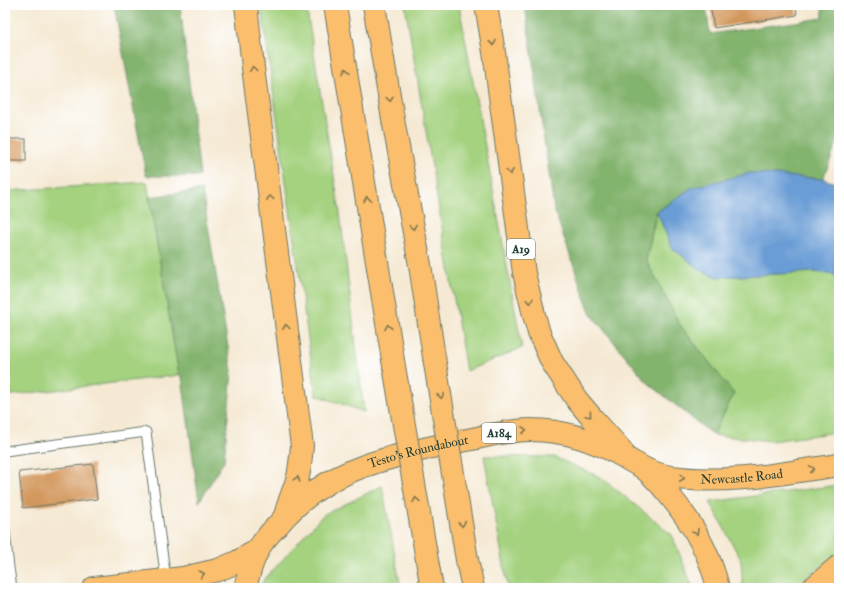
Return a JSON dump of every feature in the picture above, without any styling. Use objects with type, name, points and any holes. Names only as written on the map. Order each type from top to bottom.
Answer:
[{"type":"main road","points":[[246,5],[302,446],[298,476],[285,516]]},
{"type":"main road","points":[[335,5],[432,588]]},
{"type":"main road","points":[[374,5],[394,125],[420,265],[472,588]]},
{"type":"main road","name":"A19","points":[[486,5],[494,52],[524,273],[539,333],[552,362],[577,400],[602,429],[639,466]]},
{"type":"main road","name":"Testo's Roundabout","points":[[245,588],[258,550],[285,516],[317,489],[340,476],[380,460],[430,448],[511,431],[543,430],[582,438],[617,452],[639,466],[664,488],[680,508],[706,550],[718,588]]},
{"type":"main road","name":"Newcastle Road","points":[[639,466],[669,477],[715,480],[756,477],[839,465]]},
{"type":"main road","name":"A184","points":[[94,588],[189,577],[218,570],[237,562],[258,550]]},
{"type":"main road","points":[[813,588],[839,566]]},
{"type":"lane","points":[[5,451],[146,432],[166,580]]},
{"type":"lane","points":[[5,532],[12,588]]},
{"type":"green space","points":[[114,5],[180,5],[200,176],[146,176]]},
{"type":"green space","points":[[261,5],[306,5],[340,213],[364,412],[316,395]]},
{"type":"green space","points":[[405,5],[459,5],[522,348],[466,371]]},
{"type":"green space","points":[[525,5],[706,5],[710,34],[823,18],[822,5],[839,5],[839,137],[823,179],[750,173],[691,188],[656,212],[646,260],[680,325],[734,394],[713,435],[647,382],[590,313],[554,209]]},
{"type":"green space","points":[[147,182],[179,375],[5,396],[5,191]]},
{"type":"green space","points":[[202,190],[232,371],[224,461],[199,502],[182,377],[179,375],[149,197]]},
{"type":"green space","points":[[657,212],[672,248],[702,271],[718,277],[816,272],[839,276],[839,432],[772,441],[713,435],[734,394],[680,325],[646,260]]},
{"type":"green space","points":[[484,456],[554,457],[602,478],[672,535],[693,588],[508,588]]},
{"type":"green space","points":[[839,485],[839,553],[792,588],[743,588],[741,560],[710,502]]},
{"type":"green space","points":[[382,486],[401,588],[262,588],[263,581],[323,515]]},
{"type":"water","points":[[750,173],[823,179],[839,184],[839,276],[816,272],[718,277],[702,271],[672,248],[657,212],[691,188]]},
{"type":"building","points":[[710,5],[796,5],[797,15],[714,28]]},
{"type":"building","points":[[5,139],[26,139],[26,161],[5,161]]},
{"type":"building","points":[[93,464],[97,499],[23,508],[19,472]]}]
